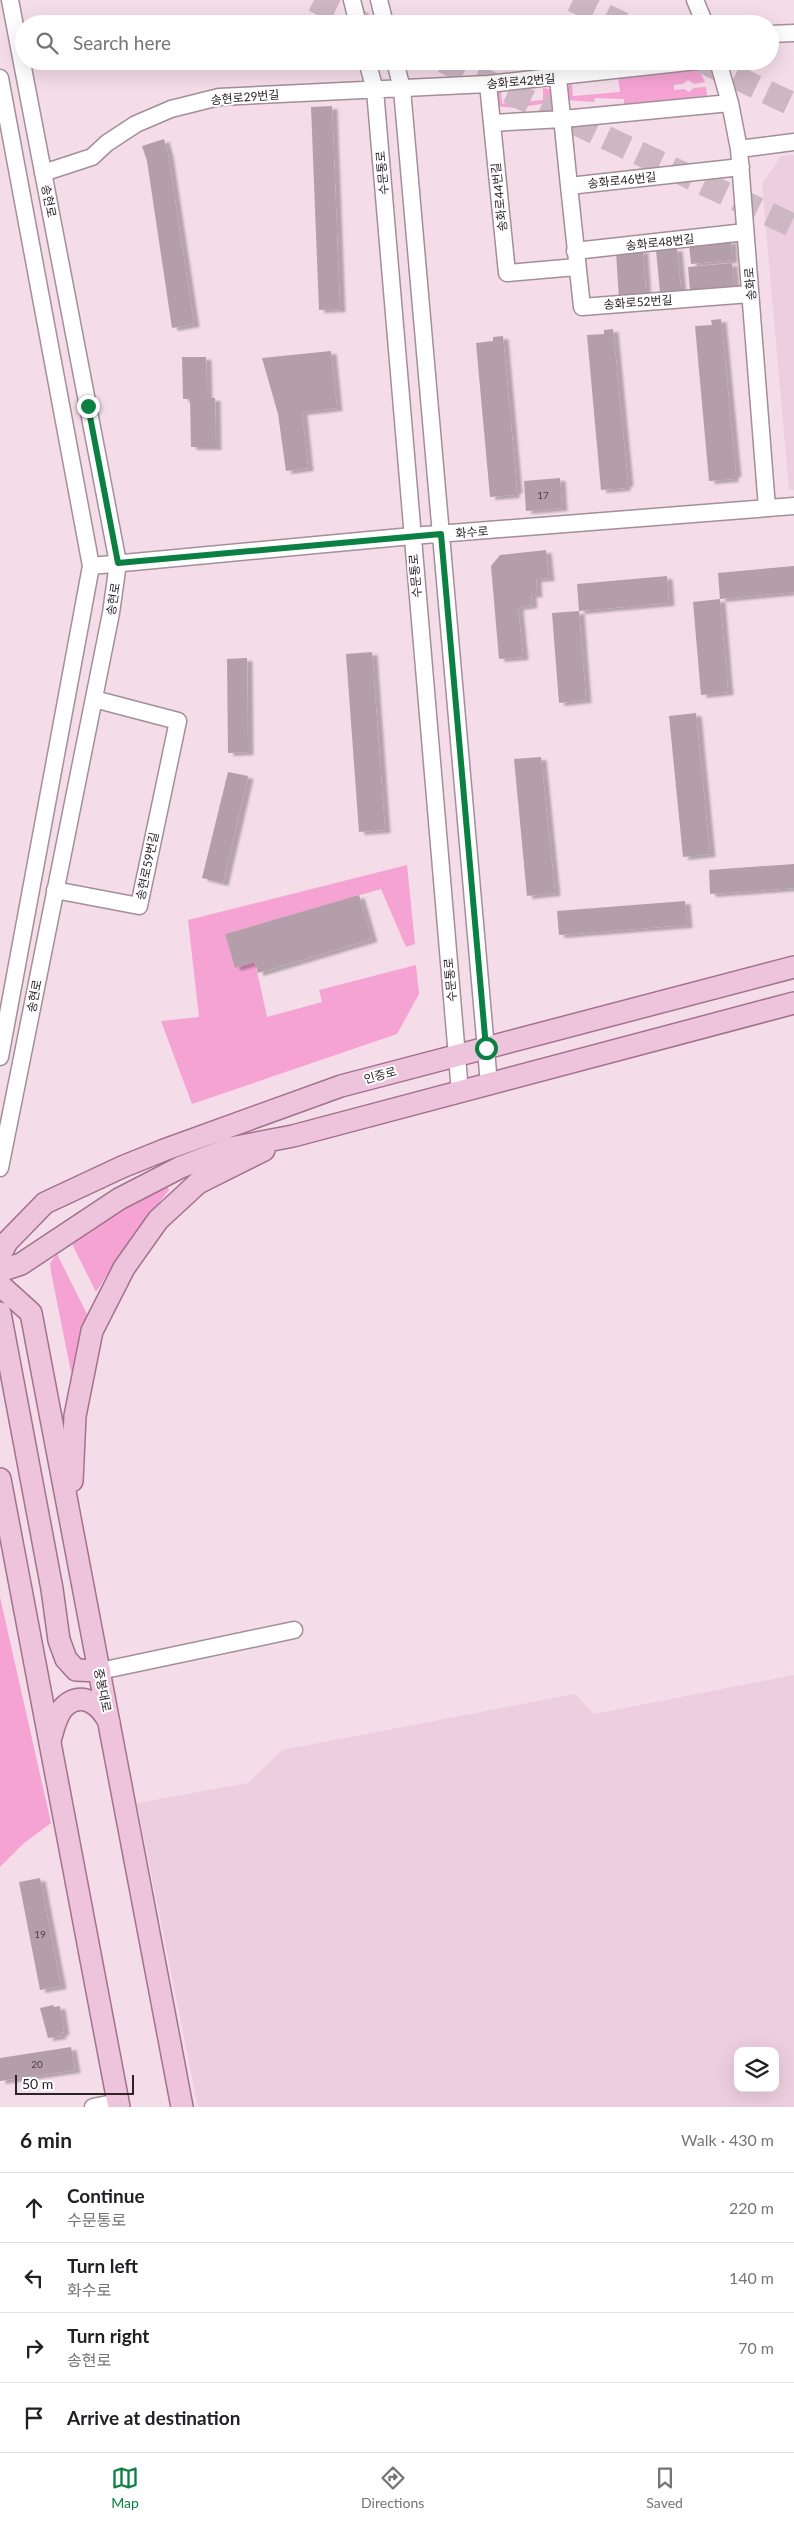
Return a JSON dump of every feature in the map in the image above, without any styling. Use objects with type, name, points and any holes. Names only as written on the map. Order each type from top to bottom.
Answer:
[{"type":"main road","name":"인중로","points":[[0,1255],[7,1242],[45,1203],[122,1166],[292,1102],[340,1086],[794,967]]},
{"type":"main road","points":[[0,1271],[21,1264],[119,1199],[181,1167],[231,1148],[293,1136],[794,1004]]},
{"type":"main road","points":[[70,1513],[75,1416],[92,1331],[124,1268],[158,1220],[198,1183],[293,1136]]},
{"type":"main road","name":"중봉대로","points":[[0,1285],[31,1313],[182,2107]]},
{"type":"main road","points":[[0,1313],[52,1589],[59,1640],[66,1659],[76,1670],[100,1671]]},
{"type":"main road","points":[[0,1479],[119,2105]]},
{"type":"main road","points":[[38,1678],[52,1589]]},
{"type":"main road","points":[[50,1742],[55,1722],[60,1714],[66,1706],[77,1701],[92,1701],[103,1710],[110,1724]]},
{"type":"street","name":"송현로","points":[[10,0],[15,26]]},
{"type":"street","points":[[352,0],[356,15]]},
{"type":"street","points":[[379,0],[383,15]]},
{"type":"street","points":[[695,0],[701,15]]},
{"type":"street","points":[[779,34],[794,33]]},
{"type":"street","name":"송현로","points":[[0,1168],[111,613],[118,563],[23,70]]},
{"type":"street","name":"수문통로","points":[[369,70],[375,90],[460,1092]]},
{"type":"street","points":[[397,70],[402,89],[489,1084]]},
{"type":"street","name":"송화로42번길","points":[[375,90],[488,84],[623,70]]},
{"type":"street","name":"송화로","points":[[721,70],[730,103],[739,149],[767,508]]},
{"type":"street","name":"송현로","points":[[0,78],[91,566],[0,1057]]},
{"type":"street","points":[[558,78],[575,259]]},
{"type":"street","points":[[488,84],[492,122],[563,119],[730,103]]},
{"type":"street","name":"송현로29번길","points":[[43,173],[92,157],[107,143],[136,124],[171,109],[219,97],[375,90]]},
{"type":"street","name":"송화로44번길","points":[[492,122],[507,273],[575,259]]},
{"type":"street","points":[[739,149],[794,142]]},
{"type":"street","name":"송화로46번길","points":[[569,186],[740,167]]},
{"type":"street","name":"송화로48번길","points":[[575,259],[746,232]]},
{"type":"street","name":"송화로52번길","points":[[575,259],[582,306],[750,294]]},
{"type":"street","name":"화수로","points":[[91,566],[412,536],[794,506]]},
{"type":"street","name":"송현로59번길","points":[[55,890],[139,906],[178,721],[94,699]]},
{"type":"street","points":[[100,1671],[294,1630]]},
{"type":"street","points":[[93,2107],[119,2105]]},
{"type":"shaded area","points":[[699,70],[705,82],[694,84],[688,80],[683,84],[674,85],[674,90],[684,89],[689,92],[694,88],[706,87],[707,96],[624,104],[624,99],[595,98],[594,102],[567,100],[567,87],[572,83],[573,96],[620,92],[618,78]]},
{"type":"shaded area","points":[[543,88],[552,90],[554,102],[515,108],[493,106],[496,93],[501,91],[502,104],[543,100]]},
{"type":"shaded area","points":[[794,155],[794,490],[789,490],[762,184],[781,156]]},
{"type":"shaded area","points":[[407,865],[415,944],[406,947],[381,889],[225,934],[235,967],[255,962],[267,1017],[322,1002],[319,990],[416,965],[419,994],[397,1034],[192,1104],[161,1021],[199,1017],[188,920]]},
{"type":"shaded area","points":[[166,1185],[169,1190],[130,1239],[96,1292],[71,1242],[124,1206]]},
{"type":"shaded area","points":[[57,1254],[87,1314],[75,1370],[71,1372],[51,1272],[50,1263]]},
{"type":"shaded area","points":[[0,1597],[51,1823],[24,1843],[0,1867]]},
{"type":"shaded area","points":[[794,1675],[794,2107],[198,2107],[137,1803],[248,1783],[282,1750],[575,1694],[594,1714]]},
{"type":"building","points":[[332,106],[340,309],[319,310],[311,107]]},
{"type":"building","points":[[164,139],[168,154],[194,324],[172,328],[147,161],[142,146]]},
{"type":"building","points":[[731,240],[732,260],[691,264],[689,244]]},
{"type":"building","points":[[677,248],[681,290],[660,292],[656,250]]},
{"type":"building","points":[[643,250],[646,297],[619,299],[616,252]]},
{"type":"building","points":[[732,263],[734,286],[690,290],[688,267]]},
{"type":"building","points":[[721,319],[736,474],[733,474],[733,479],[709,481],[695,326],[712,325],[711,320]]},
{"type":"building","points":[[613,329],[628,483],[625,484],[625,488],[601,490],[587,335],[604,334],[604,330]]},
{"type":"building","points":[[503,336],[517,490],[514,491],[514,495],[490,497],[476,343],[493,341],[493,337]]},
{"type":"building","points":[[331,351],[337,408],[302,412],[308,468],[286,471],[278,414],[262,358]]},
{"type":"building","points":[[182,357],[206,357],[207,398],[215,398],[216,447],[191,447],[190,399],[183,399]]},
{"type":"building","points":[[560,478],[562,508],[526,511],[524,481]]},
{"type":"building","points":[[546,550],[549,578],[536,579],[537,594],[531,595],[532,605],[518,607],[523,657],[499,659],[491,566],[500,555]]},
{"type":"building","points":[[794,566],[794,592],[720,599],[718,573]]},
{"type":"building","points":[[667,576],[669,603],[579,611],[577,584]]},
{"type":"building","points":[[720,599],[728,692],[701,695],[693,602]]},
{"type":"building","points":[[579,611],[586,700],[559,703],[552,613]]},
{"type":"building","points":[[372,652],[385,830],[359,832],[346,654]]},
{"type":"building","points":[[247,658],[248,752],[228,753],[227,659]]},
{"type":"building","points":[[696,713],[710,854],[683,857],[669,716]]},
{"type":"building","points":[[541,757],[555,893],[527,896],[514,759]]},
{"type":"building","points":[[228,772],[248,776],[223,883],[202,878]]},
{"type":"building","points":[[794,864],[794,888],[710,894],[709,870]]},
{"type":"building","points":[[359,895],[372,939],[258,973],[255,962],[235,968],[225,934]]},
{"type":"building","points":[[685,901],[687,925],[559,935],[557,911]]},
{"type":"building","points":[[40,1878],[61,1986],[40,1990],[19,1882]]},
{"type":"building","points":[[53,2005],[54,2007],[60,2006],[64,2032],[60,2033],[61,2036],[48,2038],[40,2008]]},
{"type":"building","points":[[71,2047],[75,2070],[0,2081],[0,2058]]},
{"type":"tunnel","points":[[314,0],[345,15]]},
{"type":"tunnel","points":[[573,0],[604,15]]},
{"type":"tunnel","points":[[462,70],[794,226]]},
{"type":"tunnel","points":[[721,70],[794,105]]},
{"type":"route","points":[[88,406],[118,563],[441,534],[486,1048]]}]
